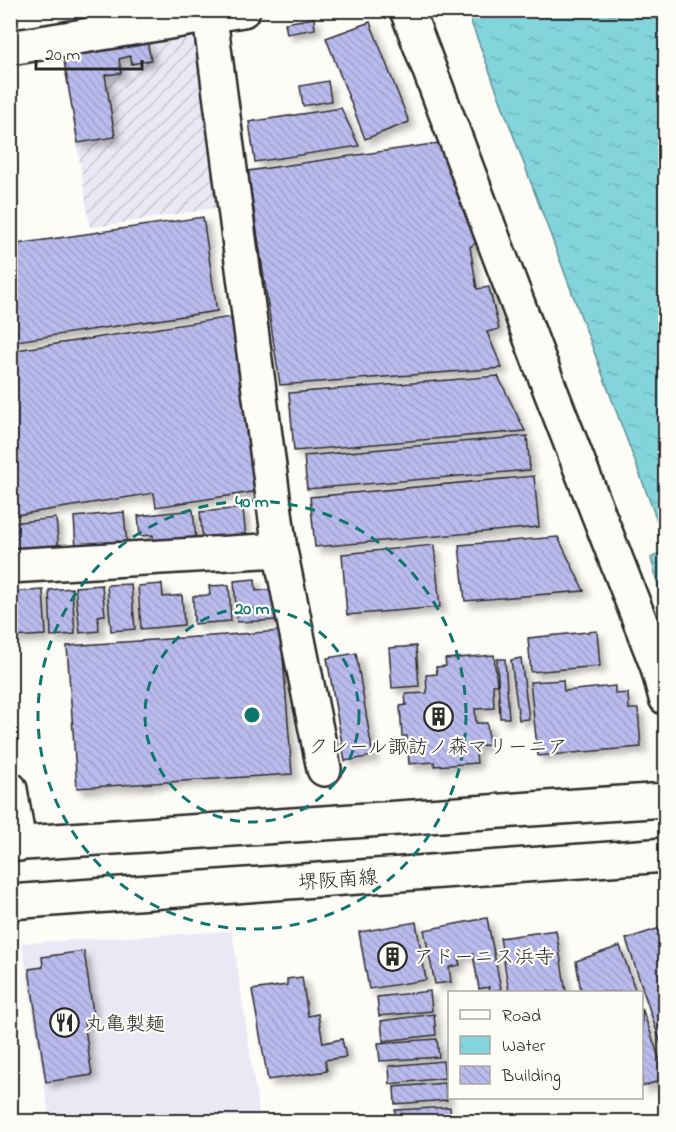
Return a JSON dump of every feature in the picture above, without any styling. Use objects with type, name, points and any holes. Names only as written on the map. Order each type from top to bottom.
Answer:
[{"type":"street","points":[[10,48],[209,13],[243,10]]},
{"type":"street","points":[[407,10],[657,665],[666,698]]},
{"type":"street","points":[[209,13],[280,550],[324,769]]},
{"type":"street","points":[[10,566],[280,550]]},
{"type":"street","points":[[10,789],[14,844],[666,800]]},
{"type":"street","name":"堺阪南線","points":[[10,902],[666,855]]},
{"type":"shaded area","points":[[186,34],[196,43],[221,207],[90,228],[63,53]]},
{"type":"shaded area","points":[[232,931],[260,1121],[50,1121],[22,943]]},
{"type":"water","points":[[467,11],[665,11],[665,542]]},
{"type":"water","points":[[665,550],[665,612],[651,558]]},
{"type":"building","points":[[314,18],[315,29],[287,34],[285,23]]},
{"type":"building","points":[[370,22],[409,122],[365,139],[326,38]]},
{"type":"building","points":[[147,41],[151,60],[132,64],[130,56],[119,59],[121,73],[105,75],[115,137],[78,143],[63,55]]},
{"type":"building","points":[[328,81],[331,101],[303,106],[300,86]]},
{"type":"building","points":[[341,108],[359,146],[255,162],[249,122]]},
{"type":"building","points":[[439,143],[478,241],[470,247],[477,289],[489,287],[499,329],[487,332],[502,368],[280,385],[248,171]]},
{"type":"building","points":[[203,217],[217,311],[10,342],[10,245]]},
{"type":"building","points":[[231,317],[259,491],[156,507],[154,493],[10,516],[10,351]]},
{"type":"building","points":[[498,376],[525,431],[294,451],[289,393]]},
{"type":"building","points":[[527,436],[530,470],[307,489],[304,456]]},
{"type":"building","points":[[534,476],[539,527],[315,547],[310,497]]},
{"type":"building","points":[[243,508],[246,539],[203,543],[200,512]]},
{"type":"building","points":[[193,510],[196,540],[154,545],[153,535],[140,536],[138,516]]},
{"type":"building","points":[[124,512],[127,545],[76,549],[74,517]]},
{"type":"building","points":[[56,518],[59,551],[10,556],[10,523]]},
{"type":"building","points":[[558,537],[584,591],[465,601],[459,545]]},
{"type":"building","points":[[434,545],[440,607],[347,615],[342,554]]},
{"type":"building","points":[[255,579],[256,591],[277,589],[279,620],[237,622],[234,581]]},
{"type":"building","points":[[131,584],[135,629],[111,631],[107,585]]},
{"type":"building","points":[[162,584],[163,597],[182,595],[184,625],[141,629],[138,586]]},
{"type":"building","points":[[102,585],[105,615],[98,616],[99,631],[80,633],[75,587]]},
{"type":"building","points":[[229,585],[231,621],[194,624],[193,596],[210,595],[209,586]]},
{"type":"building","points":[[72,588],[75,634],[51,636],[49,590]]},
{"type":"building","points":[[43,590],[46,635],[12,637],[10,592]]},
{"type":"building","points":[[281,631],[292,774],[77,788],[67,646]]},
{"type":"building","points":[[597,631],[600,666],[531,672],[528,638]]},
{"type":"building","points":[[416,646],[419,686],[392,688],[389,648]]},
{"type":"building","points":[[356,653],[373,756],[345,761],[327,658]]},
{"type":"building","name":"クレール諏訪ノ森マリーニア","points":[[494,655],[497,685],[493,685],[494,708],[475,709],[476,723],[487,723],[489,745],[475,746],[477,763],[435,766],[434,762],[409,764],[407,736],[402,736],[400,706],[406,705],[405,694],[427,693],[426,675],[437,674],[436,667],[446,666],[445,659]]},
{"type":"building","points":[[521,658],[529,719],[519,720],[511,660]]},
{"type":"building","points":[[497,659],[505,659],[509,718],[500,718]]},
{"type":"building","points":[[563,680],[564,691],[615,686],[615,694],[628,693],[629,709],[638,709],[641,747],[538,756],[530,682]]},
{"type":"building","points":[[487,918],[501,989],[490,991],[489,987],[479,989],[473,954],[458,957],[460,965],[449,967],[451,982],[435,984],[424,930]]},
{"type":"building","name":"アドーニス浜寺","points":[[416,922],[426,980],[369,989],[359,932]]},
{"type":"building","points":[[666,926],[666,1059],[626,939]]},
{"type":"building","points":[[556,930],[566,991],[509,991],[500,938]]},
{"type":"building","points":[[620,946],[636,991],[581,991],[576,961]]},
{"type":"building","points":[[84,951],[94,1020],[84,1022],[92,1075],[46,1082],[29,969],[43,967],[42,957]]},
{"type":"building","points":[[302,977],[308,1016],[318,1014],[323,1043],[342,1039],[346,1057],[325,1060],[327,1071],[268,1080],[252,990],[287,985],[287,979]]},
{"type":"building","points":[[430,991],[432,1011],[379,1016],[377,997]]},
{"type":"building","points":[[643,1011],[666,1078],[643,1087]]},
{"type":"building","points":[[434,1014],[436,1035],[383,1041],[381,1021]]},
{"type":"building","points":[[437,1039],[439,1057],[380,1061],[378,1043]]},
{"type":"building","points":[[443,1061],[445,1078],[390,1084],[389,1066]]},
{"type":"building","points":[[445,1083],[447,1100],[395,1104],[394,1087]]},
{"type":"building","points":[[450,1107],[451,1122],[396,1122],[395,1110]]},
{"type":"place","name":"クレール諏訪ノ森マリーニア","points":[[438,716]]},
{"type":"place","name":"アドーニス浜寺","points":[[393,956]]},
{"type":"place","name":"丸亀製麺","points":[[64,1023]]}]
